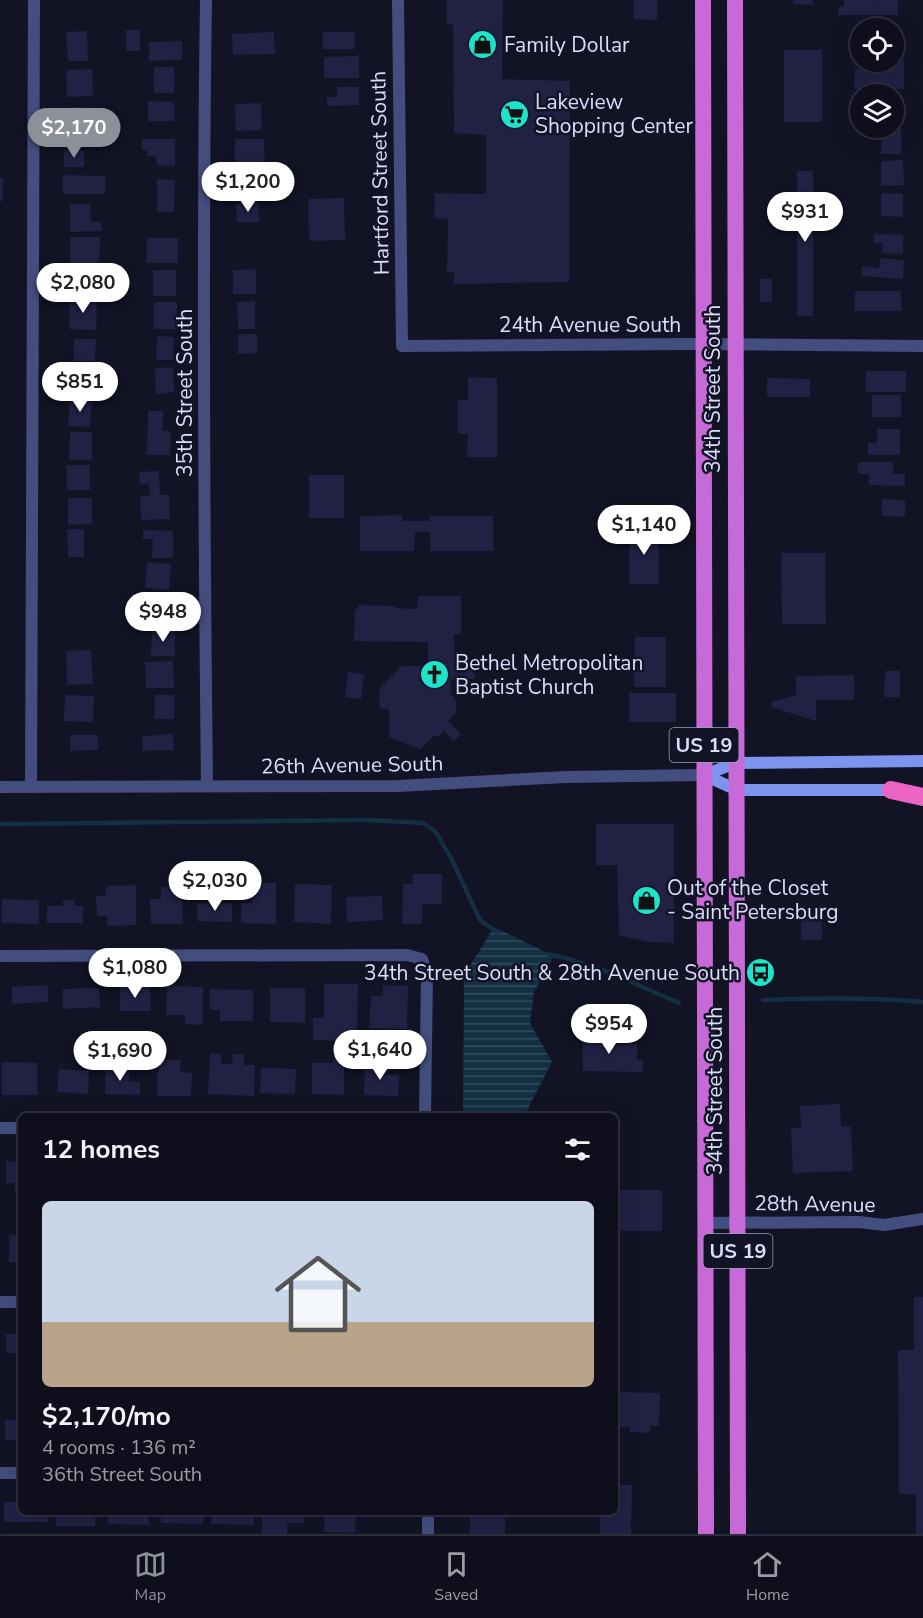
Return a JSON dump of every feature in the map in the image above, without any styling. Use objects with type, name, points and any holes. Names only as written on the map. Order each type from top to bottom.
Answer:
[{"type":"highway","name":"34th Street South","points":[[703,0],[706,1534]]},
{"type":"highway","name":"34th Street South","points":[[735,0],[738,1534]]},
{"type":"highway","points":[[891,790],[923,797]]},
{"type":"main road","name":"26th Avenue South","points":[[704,775],[736,763],[923,762]]},
{"type":"main road","name":"26th Avenue South","points":[[704,775],[737,790],[923,790]]},
{"type":"street","points":[[31,787],[34,0]]},
{"type":"street","name":"35th Street South","points":[[206,0],[204,584],[207,786]]},
{"type":"street","name":"Hartford Street South","points":[[398,0],[402,346]]},
{"type":"street","name":"24th Avenue South","points":[[402,346],[923,346]]},
{"type":"street","name":"26th Avenue South","points":[[0,787],[398,786],[565,777],[704,775]]},
{"type":"street","points":[[0,956],[407,955],[422,959],[427,975],[425,1113]]},
{"type":"street","points":[[0,1128],[18,1128]]},
{"type":"street","name":"28th Avenue","points":[[705,1223],[859,1222],[884,1225],[923,1219]]},
{"type":"street","points":[[0,1302],[18,1302]]},
{"type":"street","points":[[0,1473],[18,1473]]},
{"type":"street","points":[[428,1515],[428,1534]]},
{"type":"water","points":[[494,927],[554,956],[534,992],[530,1023],[552,1062],[526,1113],[463,1113],[464,976]]},
{"type":"building","points":[[447,0],[503,0],[502,79],[570,81],[569,282],[454,284],[454,272],[447,272],[448,219],[434,218],[435,193],[486,194],[486,135],[454,133],[453,25],[447,24]]},
{"type":"building","points":[[634,0],[657,0],[657,20],[634,19]]},
{"type":"building","points":[[793,0],[813,0],[813,5],[793,4]]},
{"type":"building","points":[[844,0],[898,0],[898,15],[838,15],[838,7],[844,7]]},
{"type":"building","points":[[126,30],[140,30],[140,51],[126,51]]},
{"type":"building","points":[[87,31],[88,61],[68,61],[66,32]]},
{"type":"building","points":[[274,32],[275,54],[233,55],[232,34]]},
{"type":"building","points":[[323,32],[355,32],[355,49],[323,49]]},
{"type":"building","points":[[182,41],[182,60],[149,61],[149,42]]},
{"type":"building","points":[[784,50],[822,50],[822,122],[784,122]]},
{"type":"building","points":[[359,56],[359,78],[324,78],[324,57]]},
{"type":"building","points":[[154,67],[174,67],[174,93],[154,93]]},
{"type":"building","points":[[92,69],[93,96],[67,97],[66,70]]},
{"type":"building","points":[[855,72],[904,72],[904,84],[854,84]]},
{"type":"building","points":[[337,87],[359,87],[359,105],[327,106],[327,97],[337,97]]},
{"type":"building","points":[[148,101],[174,102],[174,121],[148,121]]},
{"type":"building","points":[[261,103],[262,130],[236,131],[235,104]]},
{"type":"building","points":[[70,107],[84,107],[85,122],[70,123]]},
{"type":"building","points":[[881,138],[901,138],[901,154],[881,154]]},
{"type":"building","points":[[142,139],[175,139],[175,166],[157,165],[157,157],[147,156],[147,151],[142,150]]},
{"type":"building","points":[[235,139],[264,139],[265,164],[235,164]]},
{"type":"building","points":[[64,151],[84,151],[84,167],[64,167]]},
{"type":"building","points":[[903,160],[904,185],[881,186],[881,161]]},
{"type":"building","points":[[237,170],[270,170],[270,189],[259,189],[259,198],[237,197]]},
{"type":"building","points":[[797,171],[813,171],[813,316],[797,316]]},
{"type":"building","points":[[63,175],[105,176],[105,194],[63,194]]},
{"type":"building","points":[[0,178],[3,178],[3,201],[0,201]]},
{"type":"building","points":[[157,179],[175,180],[174,212],[157,212]]},
{"type":"building","points":[[881,193],[903,194],[903,217],[881,216]]},
{"type":"building","points":[[344,198],[345,240],[309,241],[308,199]]},
{"type":"building","points":[[258,203],[259,222],[237,222],[236,204]]},
{"type":"building","points":[[70,204],[90,204],[91,222],[101,222],[101,231],[70,232]]},
{"type":"building","points":[[874,234],[903,235],[903,254],[882,253],[883,243],[874,243]]},
{"type":"building","points":[[70,237],[100,237],[99,264],[70,263]]},
{"type":"building","points":[[147,238],[178,238],[178,263],[147,263]]},
{"type":"building","points":[[880,258],[904,260],[903,279],[862,276],[862,266],[879,268]]},
{"type":"building","points":[[256,269],[256,294],[233,294],[233,270]]},
{"type":"building","points":[[153,270],[176,270],[176,296],[153,296]]},
{"type":"building","points":[[70,275],[97,275],[97,292],[70,292]]},
{"type":"building","points":[[760,279],[772,279],[772,302],[760,302]]},
{"type":"building","points":[[855,291],[901,291],[901,311],[854,311]]},
{"type":"building","points":[[70,299],[97,300],[96,330],[69,329]]},
{"type":"building","points":[[255,301],[255,329],[238,329],[237,302]]},
{"type":"building","points":[[154,302],[177,302],[177,329],[154,329]]},
{"type":"building","points":[[238,334],[257,334],[257,353],[238,354]]},
{"type":"building","points":[[157,336],[174,337],[173,360],[156,360]]},
{"type":"building","points":[[74,339],[96,339],[95,361],[74,361]]},
{"type":"building","points":[[173,367],[174,392],[156,394],[155,368]]},
{"type":"building","points":[[68,371],[101,371],[101,395],[68,395]]},
{"type":"building","points":[[866,371],[906,371],[906,392],[866,392]]},
{"type":"building","points":[[468,377],[497,378],[497,457],[467,457],[468,434],[458,434],[458,400],[468,400]]},
{"type":"building","points":[[767,378],[810,379],[810,397],[767,397]]},
{"type":"building","points":[[872,395],[901,395],[901,417],[872,417]]},
{"type":"building","points":[[70,399],[92,400],[90,427],[68,426]]},
{"type":"building","points":[[148,411],[163,411],[163,431],[171,431],[170,455],[147,455]]},
{"type":"building","points":[[877,429],[900,429],[900,455],[868,455],[868,443],[877,443]]},
{"type":"building","points":[[70,432],[92,432],[92,460],[69,460]]},
{"type":"building","points":[[858,462],[893,462],[893,474],[905,474],[905,486],[869,485],[869,474],[858,474]]},
{"type":"building","points":[[67,465],[90,465],[90,490],[67,490]]},
{"type":"building","points":[[159,471],[160,495],[169,495],[170,519],[141,520],[140,496],[150,495],[149,483],[140,484],[139,472]]},
{"type":"building","points":[[309,475],[344,475],[344,518],[309,518]]},
{"type":"building","points":[[68,498],[92,498],[92,524],[68,525]]},
{"type":"building","points":[[882,499],[905,500],[905,517],[882,516]]},
{"type":"building","points":[[402,515],[402,521],[430,521],[430,516],[493,516],[493,551],[430,551],[430,532],[415,532],[414,551],[360,551],[360,516]]},
{"type":"building","points":[[629,528],[659,528],[659,584],[629,584]]},
{"type":"building","points":[[67,529],[84,529],[84,557],[68,557]]},
{"type":"building","points":[[143,530],[173,531],[173,558],[152,558],[153,539],[143,539]]},
{"type":"building","points":[[781,553],[825,553],[826,624],[782,624]]},
{"type":"building","points":[[147,562],[171,564],[169,590],[145,588]]},
{"type":"building","name":"Bethel Metropolitan Baptist Church","points":[[418,596],[461,596],[461,634],[454,634],[454,665],[475,666],[475,679],[451,679],[451,694],[456,700],[456,713],[448,721],[461,734],[454,741],[444,731],[438,737],[435,735],[420,749],[389,737],[389,709],[382,709],[379,706],[380,688],[402,666],[420,666],[421,670],[428,669],[428,642],[354,641],[355,609],[358,609],[358,605],[417,609]]},
{"type":"building","points":[[151,599],[175,600],[174,624],[149,623]]},
{"type":"building","points":[[152,629],[175,630],[175,656],[151,656]]},
{"type":"building","points":[[635,637],[666,637],[666,687],[634,687]]},
{"type":"building","points":[[91,650],[93,684],[67,685],[66,651]]},
{"type":"building","points":[[173,661],[174,688],[146,688],[145,662]]},
{"type":"building","points":[[885,671],[900,671],[900,697],[884,697]]},
{"type":"building","points":[[348,672],[364,674],[361,699],[345,697]]},
{"type":"building","points":[[854,675],[854,700],[816,700],[816,721],[771,707],[771,702],[796,695],[796,676]]},
{"type":"building","points":[[629,693],[676,693],[676,722],[629,722]]},
{"type":"building","points":[[65,695],[94,696],[93,722],[64,721]]},
{"type":"building","points":[[155,695],[174,695],[174,719],[155,719]]},
{"type":"building","points":[[173,734],[174,750],[143,751],[142,736]]},
{"type":"building","points":[[70,735],[98,735],[98,750],[70,751]]},
{"type":"building","name":"Out of the Closet - Saint Petersburg","points":[[596,824],[674,824],[674,943],[648,942],[619,935],[617,865],[596,865]]},
{"type":"building","points":[[413,874],[442,874],[442,904],[422,904],[422,924],[402,924],[403,884],[413,884]]},
{"type":"building","points":[[253,883],[276,883],[276,924],[241,923],[241,903],[252,903]]},
{"type":"building","points":[[295,884],[332,885],[331,924],[294,922]]},
{"type":"building","points":[[136,885],[136,925],[107,926],[107,916],[97,916],[96,896],[106,895],[106,886]]},
{"type":"building","points":[[182,886],[183,924],[151,924],[150,899],[161,899],[161,887]]},
{"type":"building","points":[[382,896],[383,920],[347,922],[346,897]]},
{"type":"building","points":[[2,899],[39,900],[39,924],[2,923]]},
{"type":"building","points":[[63,900],[74,900],[74,906],[83,906],[83,923],[47,923],[47,906],[63,906]]},
{"type":"building","points":[[197,903],[232,903],[232,922],[197,921]]},
{"type":"building","points":[[801,912],[822,912],[822,940],[801,940]]},
{"type":"building","points":[[324,984],[358,984],[357,1041],[313,1040],[313,1018],[324,1018]]},
{"type":"building","points":[[48,985],[48,1002],[12,1004],[12,987]]},
{"type":"building","points":[[383,985],[408,986],[407,1029],[369,1028],[371,996],[383,996]]},
{"type":"building","points":[[167,986],[203,987],[203,1025],[185,1024],[185,1015],[166,1015]]},
{"type":"building","points":[[120,987],[150,987],[151,1011],[120,1011]]},
{"type":"building","points":[[99,988],[100,1007],[63,1009],[63,989]]},
{"type":"building","points":[[270,988],[305,988],[305,1023],[270,1022]]},
{"type":"building","points":[[210,989],[253,990],[253,1021],[220,1021],[220,1010],[210,1010]]},
{"type":"building","points":[[583,1031],[607,1031],[606,1043],[637,1044],[637,1060],[643,1060],[643,1072],[583,1071]]},
{"type":"building","points":[[210,1053],[221,1054],[221,1064],[232,1064],[233,1054],[244,1054],[244,1065],[255,1065],[254,1096],[208,1094]]},
{"type":"building","points":[[334,1053],[355,1053],[355,1064],[344,1063],[344,1095],[312,1094],[312,1063],[333,1063]]},
{"type":"building","points":[[158,1060],[181,1060],[180,1072],[192,1073],[191,1096],[157,1096]]},
{"type":"building","points":[[2,1062],[37,1063],[37,1095],[2,1095]]},
{"type":"building","points":[[365,1064],[388,1065],[387,1075],[399,1075],[398,1096],[364,1095]]},
{"type":"building","points":[[106,1067],[129,1068],[129,1081],[140,1082],[140,1095],[105,1094]]},
{"type":"building","points":[[261,1068],[296,1069],[295,1094],[260,1093]]},
{"type":"building","points":[[59,1069],[89,1071],[88,1094],[57,1092]]},
{"type":"building","points":[[840,1104],[841,1127],[851,1126],[853,1171],[793,1173],[791,1128],[801,1128],[800,1106]]},
{"type":"building","points":[[6,1161],[18,1162],[18,1193],[15,1193],[15,1183],[6,1183]]},
{"type":"building","points":[[618,1190],[662,1190],[662,1231],[618,1231]]},
{"type":"building","points":[[9,1235],[18,1235],[18,1262],[9,1262]]},
{"type":"building","points":[[914,1297],[923,1297],[923,1534],[916,1534],[916,1495],[899,1494],[898,1350],[914,1350]]},
{"type":"building","points":[[6,1334],[18,1334],[18,1353],[6,1353]]},
{"type":"building","points":[[618,1392],[660,1393],[659,1426],[650,1426],[650,1433],[630,1432],[630,1427],[618,1427]]},
{"type":"building","points":[[5,1420],[18,1420],[18,1440],[5,1440]]},
{"type":"building","points":[[618,1485],[632,1485],[631,1534],[600,1534],[600,1515],[618,1515]]},
{"type":"building","points":[[4,1502],[18,1502],[18,1515],[48,1515],[48,1522],[4,1522]]},
{"type":"building","points":[[56,1515],[95,1515],[95,1526],[56,1526]]},
{"type":"building","points":[[109,1515],[149,1515],[149,1525],[108,1524]]},
{"type":"building","points":[[161,1515],[203,1515],[203,1524],[161,1523]]},
{"type":"building","points":[[211,1515],[254,1515],[254,1525],[211,1524]]},
{"type":"building","points":[[262,1515],[304,1515],[304,1523],[287,1523],[287,1534],[262,1534]]},
{"type":"building","points":[[325,1515],[356,1515],[355,1533],[324,1532]]},
{"type":"building","points":[[470,1515],[505,1515],[505,1534],[470,1534]]},
{"type":"waterway","points":[[0,824],[368,820],[423,823],[436,832],[480,920],[497,932]]},
{"type":"waterway","points":[[548,954],[611,973],[679,1003]]},
{"type":"waterway","points":[[763,1000],[843,998],[923,1002]]},
{"type":"place","name":"Family Dollar","points":[[483,45]]},
{"type":"place","name":"Lakeview Shopping Center","points":[[514,114]]},
{"type":"place","name":"Bethel Metropolitan Baptist Church","points":[[434,675]]},
{"type":"place","name":"Out of the Closet - Saint Petersburg","points":[[646,900]]},
{"type":"place","name":"34th Street South & 28th Avenue South","points":[[761,973]]}]
